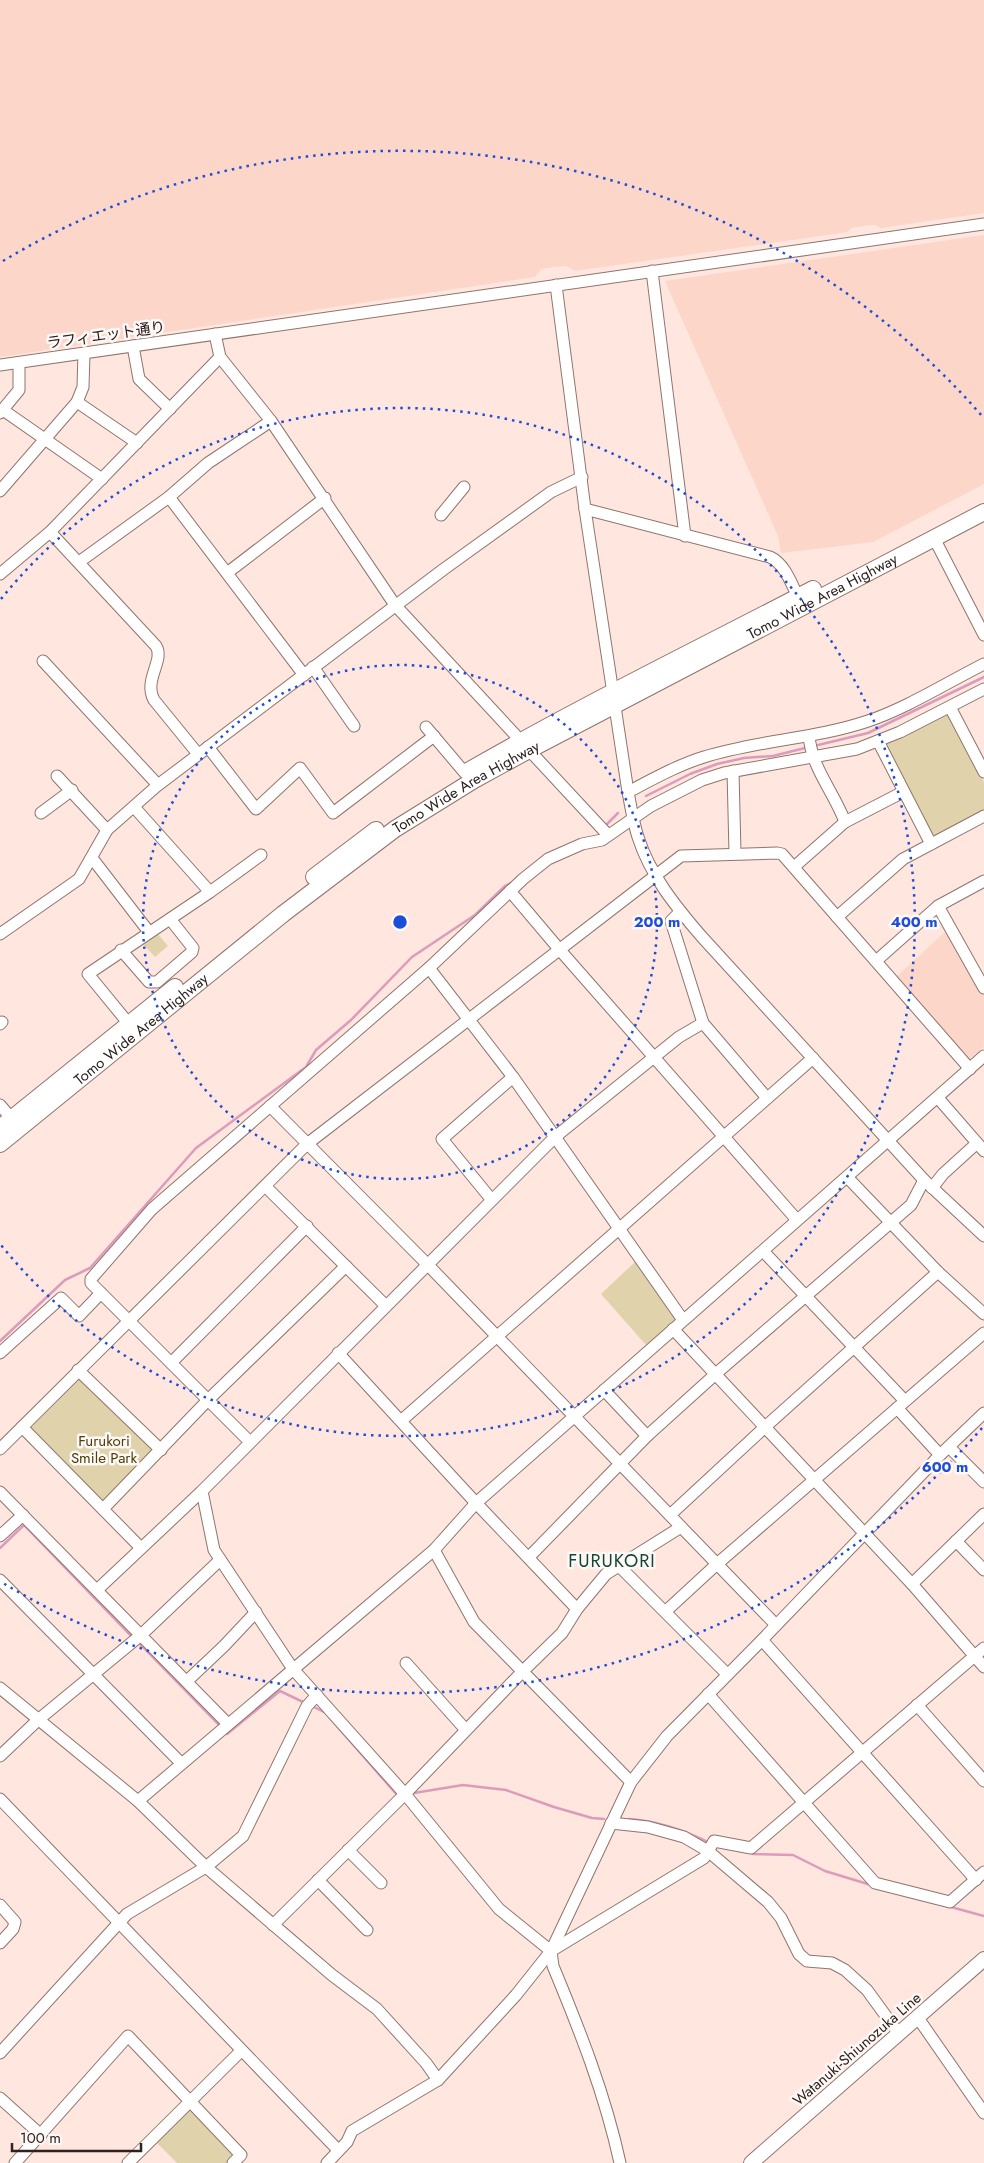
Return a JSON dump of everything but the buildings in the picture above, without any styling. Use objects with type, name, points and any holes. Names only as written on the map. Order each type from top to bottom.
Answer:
[{"type":"highway","name":"Tomo Wide Area Highway","points":[[6,1123],[350,848],[465,773],[525,745],[798,597],[984,500]]},
{"type":"highway","name":"Tomo Wide Area Highway","points":[[614,698],[984,512]]},
{"type":"highway","name":"Tomo Wide Area Highway","points":[[0,1144],[283,914],[380,840],[525,745]]},
{"type":"main road","name":"Watanuki-Shiunozuka Line","points":[[751,2163],[984,1959]]},
{"type":"street","name":"ラフィエット通り","points":[[0,365],[984,224]]},
{"type":"street","points":[[652,271],[685,536]]},
{"type":"street","points":[[556,285],[585,508],[628,792],[638,838],[655,876],[680,912],[888,1141],[928,1184],[984,1236]]},
{"type":"street","points":[[216,334],[220,357],[270,421],[325,498],[396,605],[608,836]]},
{"type":"street","points":[[133,346],[139,379],[170,408]]},
{"type":"street","points":[[0,492],[77,402],[83,387],[84,353]]},
{"type":"street","points":[[3,567],[50,532],[220,357]]},
{"type":"street","points":[[19,363],[21,386],[1,411],[102,479]]},
{"type":"street","points":[[77,402],[137,443]]},
{"type":"street","points":[[79,562],[169,497],[208,464],[270,421]]},
{"type":"street","points":[[0,934],[79,879],[107,830],[158,785],[396,605],[551,492],[582,477]]},
{"type":"street","points":[[440,516],[464,487]]},
{"type":"street","points":[[169,497],[227,573],[354,726]]},
{"type":"street","points":[[227,573],[325,498]]},
{"type":"street","points":[[585,508],[777,560],[798,597]]},
{"type":"street","points":[[50,532],[159,650],[150,691],[154,700],[198,754]]},
{"type":"street","points":[[934,538],[984,635]]},
{"type":"street","points":[[43,661],[158,785]]},
{"type":"street","points":[[628,792],[679,766],[704,757],[748,746],[809,736],[878,718],[984,664]]},
{"type":"street","points":[[249,1441],[91,1283],[91,1279],[152,1210],[429,968],[510,891],[548,859],[582,844],[602,840],[633,817],[702,780],[733,772],[857,749],[950,707],[984,689]]},
{"type":"street","points":[[950,707],[984,772]]},
{"type":"street","points":[[208,747],[256,809],[300,768],[333,813],[430,732],[465,773]]},
{"type":"street","points":[[809,736],[813,758],[845,822]]},
{"type":"street","points":[[878,741],[930,844]]},
{"type":"street","points":[[733,772],[735,853]]},
{"type":"street","points":[[57,776],[107,830]]},
{"type":"street","points":[[41,813],[72,790]]},
{"type":"street","points":[[794,867],[845,822],[903,792]]},
{"type":"street","points":[[134,807],[210,892]]},
{"type":"street","points":[[837,916],[903,858],[984,816]]},
{"type":"street","points":[[0,1450],[128,1320],[307,1144],[681,856],[735,853],[782,854],[970,1068]]},
{"type":"street","points":[[129,1024],[88,974],[210,892],[261,855]]},
{"type":"street","points":[[92,858],[149,932]]},
{"type":"street","points":[[876,961],[938,906],[984,882]]},
{"type":"street","points":[[510,891],[797,1220]]},
{"type":"street","points":[[938,906],[980,975],[984,988]]},
{"type":"street","points":[[680,912],[671,921],[703,1023],[767,1098]]},
{"type":"street","points":[[122,950],[149,982],[157,982],[192,952],[193,948],[170,919]]},
{"type":"street","points":[[429,968],[555,1137],[683,1320]]},
{"type":"street","points":[[97,1590],[202,1491],[249,1441],[555,1137],[679,1037],[703,1023]]},
{"type":"street","points":[[138,1801],[434,1550],[476,1503],[797,1220],[848,1178],[984,1056]]},
{"type":"street","points":[[402,1420],[813,1058]]},
{"type":"street","points":[[491,1199],[442,1139],[512,1078]]},
{"type":"street","points":[[529,1557],[620,1462],[715,1374],[911,1205],[928,1184],[980,1147],[938,1098]]},
{"type":"street","points":[[0,1104],[6,1123]]},
{"type":"street","points":[[270,1106],[428,1264],[776,1625]]},
{"type":"street","points":[[848,1178],[938,1272],[984,1314]]},
{"type":"street","points":[[265,1186],[386,1306]]},
{"type":"street","points":[[171,1363],[307,1226]]},
{"type":"street","points":[[763,1251],[806,1295],[944,1451],[984,1482]]},
{"type":"street","points":[[103,1509],[346,1266]]},
{"type":"street","points":[[670,1516],[765,1427],[938,1272]]},
{"type":"street","points":[[0,1353],[61,1298],[79,1316],[101,1293]]},
{"type":"street","points":[[673,1329],[912,1584],[984,1667]]},
{"type":"street","points":[[666,1611],[717,1564],[984,1333]]},
{"type":"street","points":[[338,1353],[577,1609]]},
{"type":"street","points":[[78,1370],[161,1450]]},
{"type":"street","points":[[604,1390],[647,1436]]},
{"type":"street","points":[[327,2163],[352,2132],[438,2080],[516,1995],[551,1951],[631,1782],[667,1736],[944,1451],[984,1414]]},
{"type":"street","points":[[22,1427],[141,1548]]},
{"type":"street","points":[[202,1491],[214,1550],[293,1669],[405,1794],[499,1909],[551,1951],[553,1966],[589,2054],[612,2125],[620,2163]]},
{"type":"street","points":[[0,1492],[228,1724]]},
{"type":"street","points":[[912,1584],[984,1514]]},
{"type":"street","points":[[0,1536],[23,1515]]},
{"type":"street","points":[[273,1925],[405,1794],[562,1633],[577,1609],[606,1574],[681,1527]]},
{"type":"street","points":[[956,1541],[984,1570]]},
{"type":"street","points":[[434,1550],[474,1622],[631,1782]]},
{"type":"street","points":[[0,1756],[38,1720],[141,1635],[220,1560]]},
{"type":"street","points":[[618,1565],[727,1674]]},
{"type":"street","points":[[0,1580],[181,1763]]},
{"type":"street","points":[[187,1681],[256,1612]]},
{"type":"street","points":[[708,1694],[875,1883],[950,1902],[980,1876],[862,1752],[762,1640]]},
{"type":"street","points":[[551,1951],[704,1858],[714,1841],[751,1848],[984,1648]]},
{"type":"street","points":[[406,1662],[466,1730]]},
{"type":"street","points":[[0,1688],[138,1801],[206,1867],[273,1925],[332,1975],[378,2009],[426,2063],[438,2080]]},
{"type":"street","points":[[0,2053],[126,1914],[206,1867],[243,1836],[307,1706],[317,1695]]},
{"type":"street","points":[[917,1705],[984,1781]]},
{"type":"street","points":[[0,1799],[117,1923],[338,2150]]},
{"type":"street","points":[[611,1823],[648,1827],[684,1837],[708,1852],[768,1902],[781,1918],[800,1954],[807,1961],[832,1963],[845,1970],[867,1990],[899,2034]]},
{"type":"street","points":[[348,1850],[380,1883]]},
{"type":"street","points":[[318,1880],[367,1930]]},
{"type":"street","points":[[0,1905],[15,1922],[13,1928],[0,1943]]},
{"type":"street","points":[[918,2018],[984,2113]]},
{"type":"street","points":[[15,2163],[128,2036],[241,2155],[233,2163]]},
{"type":"street","points":[[128,2163],[189,2100],[241,2051]]},
{"type":"street","points":[[0,2098],[41,2135]]},
{"type":"shaded area","points":[[0,0],[984,0],[984,213],[881,228],[876,225],[870,225],[851,228],[848,232],[575,271],[566,266],[554,267],[541,269],[535,277],[0,357]]},
{"type":"shaded area","points":[[984,235],[984,484],[873,542],[781,553],[778,536],[665,281]]},
{"type":"shaded area","points":[[946,931],[984,992],[984,1047],[968,1060],[895,978]]},
{"type":"green space","points":[[946,713],[949,714],[984,782],[984,810],[934,837],[931,836],[885,746],[886,743]]},
{"type":"green space","points":[[156,932],[168,946],[155,957],[141,942]]},
{"type":"green space","points":[[636,1261],[676,1315],[675,1321],[646,1345],[601,1294]]},
{"type":"green space","name":"Furukori Smile Park","points":[[78,1374],[159,1451],[104,1504],[24,1424]]},
{"type":"green space","points":[[190,2106],[237,2157],[231,2163],[177,2163],[156,2142]]},
{"type":"waterway","points":[[814,746],[868,733],[984,677]]},
{"type":"waterway","points":[[646,796],[690,774],[717,764],[744,758],[773,756],[809,747]]},
{"type":"waterway","points":[[604,827],[618,813]]},
{"type":"waterway","points":[[0,1341],[65,1280],[90,1268],[196,1148],[306,1067],[316,1050],[351,1020],[412,957],[475,915],[505,886],[513,882]]},
{"type":"waterway","points":[[0,1548],[24,1525],[132,1637]]},
{"type":"waterway","points":[[138,1642],[220,1726]]},
{"type":"waterway","points":[[225,1732],[227,1734],[280,1691],[303,1702]]},
{"type":"waterway","points":[[312,1706],[324,1712]]},
{"type":"waterway","points":[[329,1717],[398,1796]]},
{"type":"waterway","points":[[414,1793],[463,1785],[506,1790],[554,1807],[592,1818],[604,1819]]},
{"type":"waterway","points":[[629,1819],[671,1827],[710,1843]]},
{"type":"waterway","points":[[750,1852],[753,1854],[793,1855],[825,1871],[871,1885]]},
{"type":"waterway","points":[[951,1907],[984,1916]]},
{"type":"district","name":"FURUKORI","points":[[612,1561]]}]
